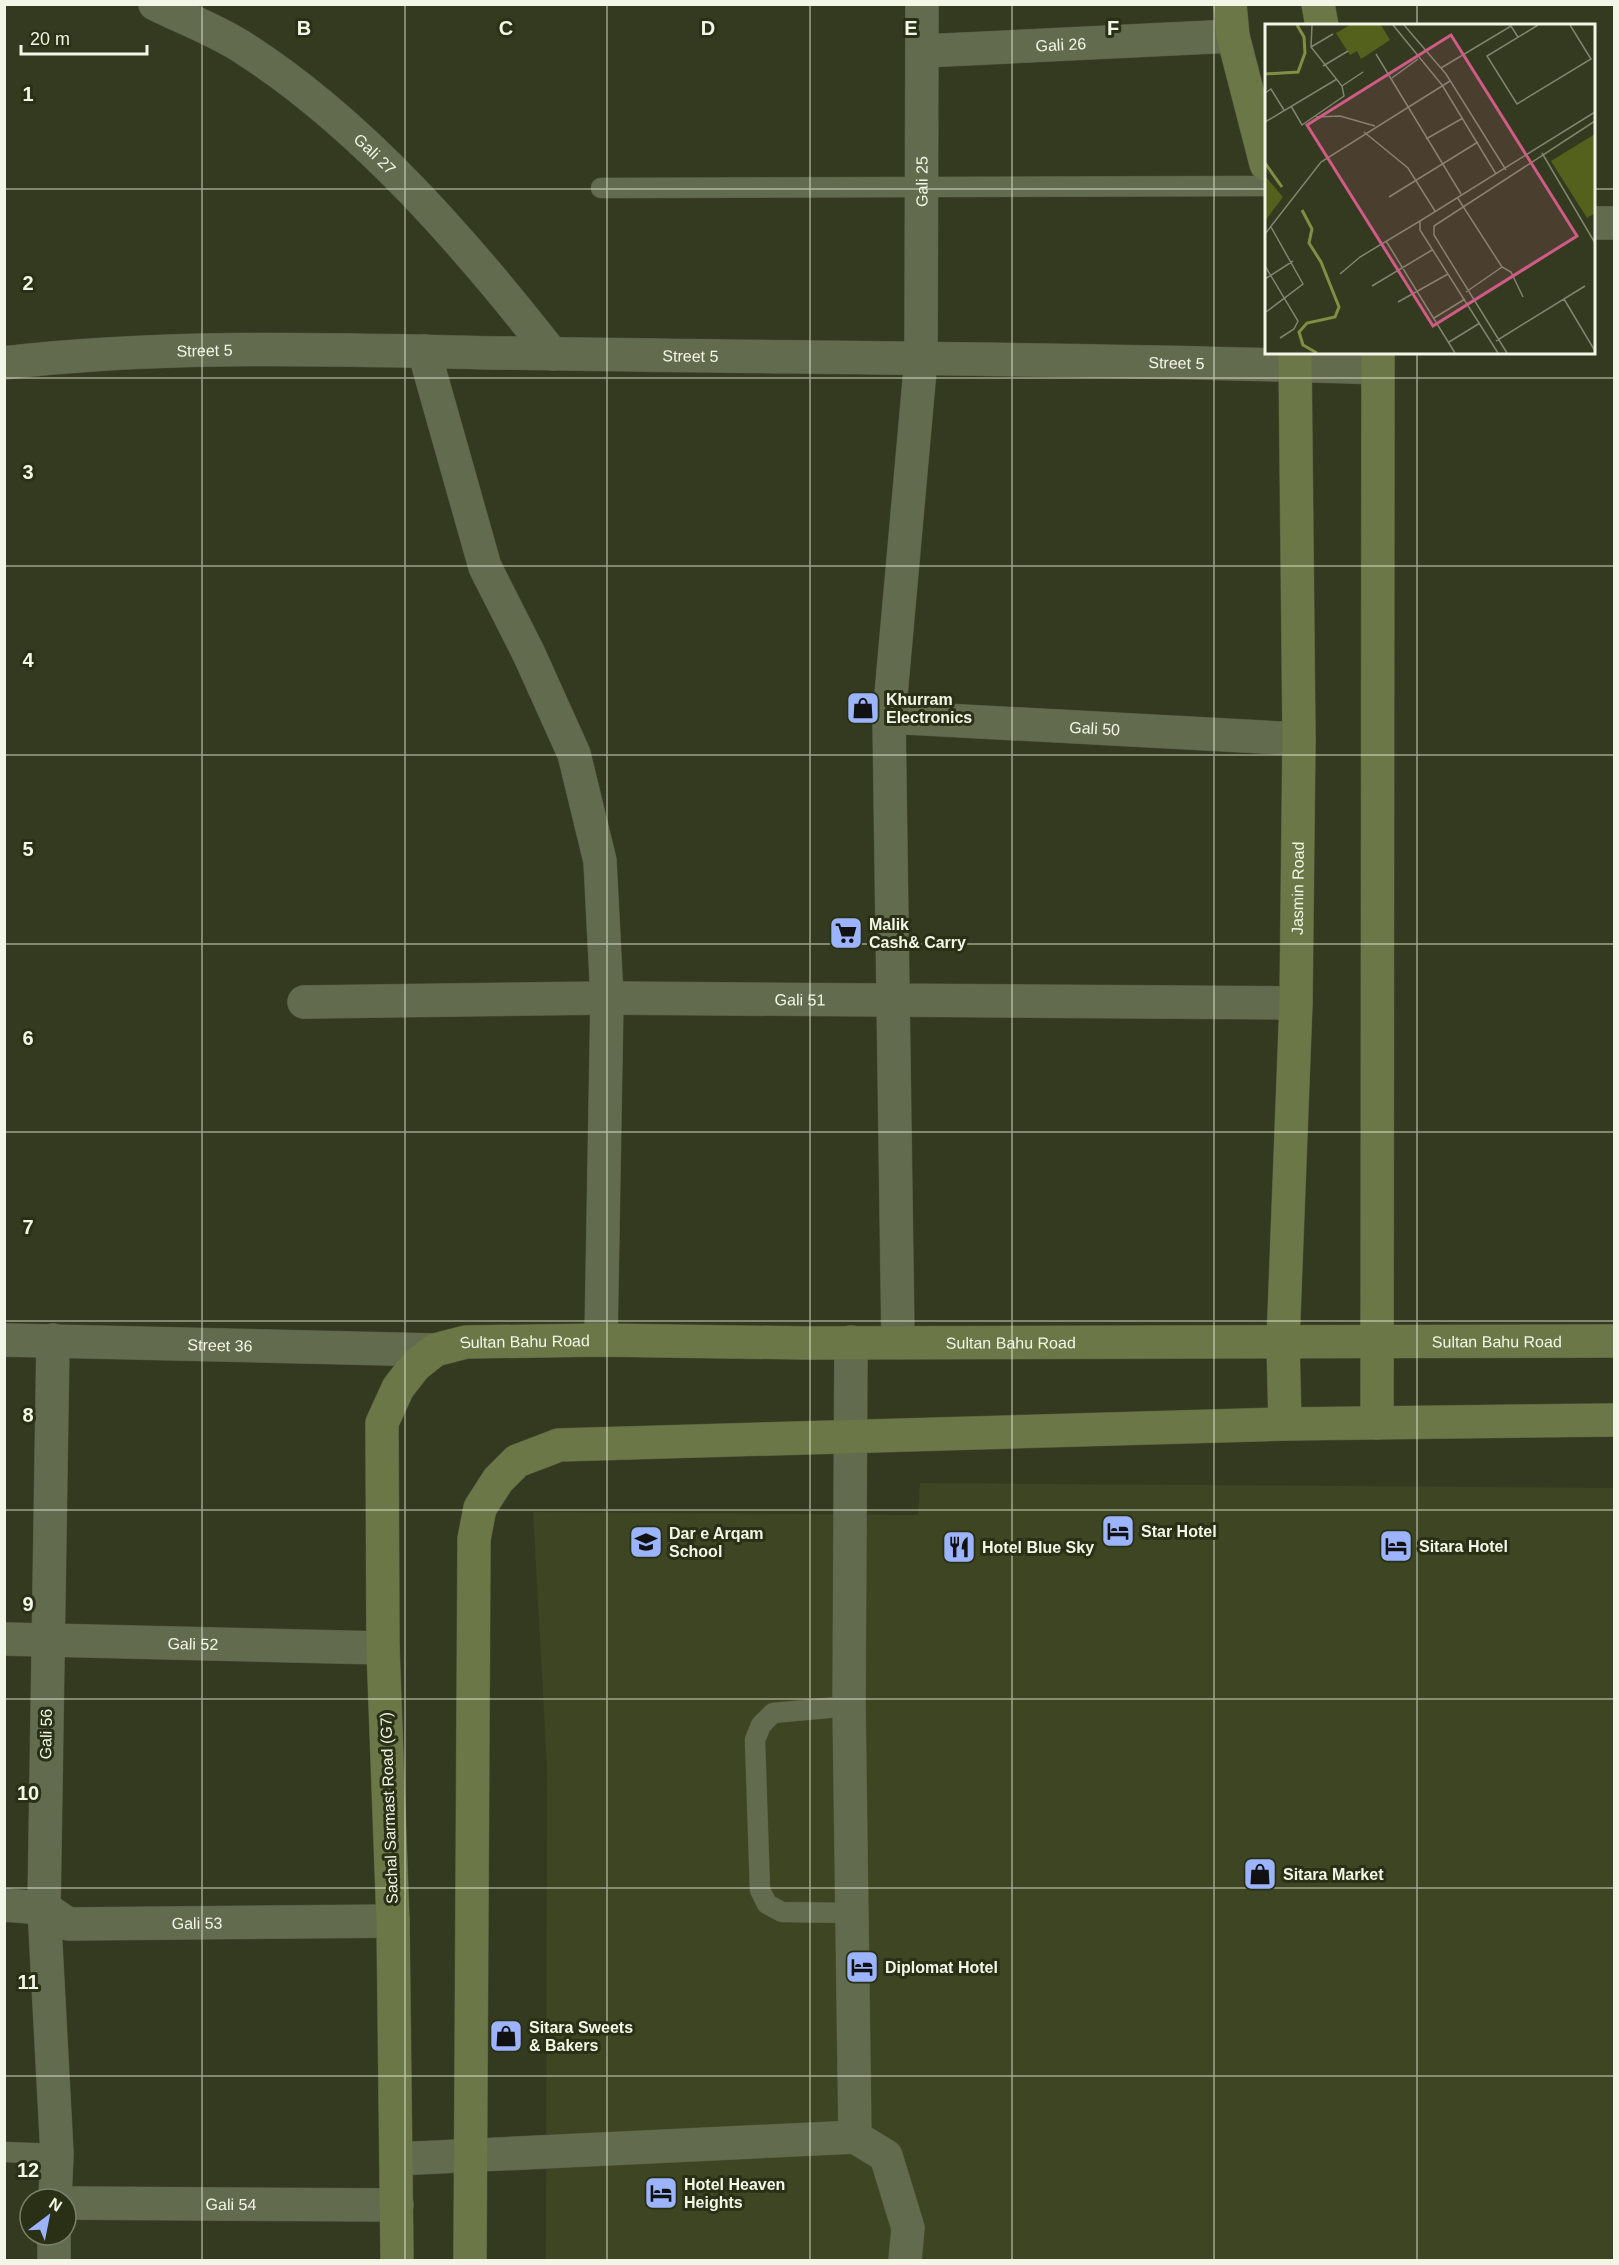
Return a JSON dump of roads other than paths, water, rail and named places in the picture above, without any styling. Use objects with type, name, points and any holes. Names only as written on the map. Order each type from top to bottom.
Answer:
[{"type":"street","name":"Gali 27","points":[[155,4],[244,48],[314,99],[382,159],[502,290],[552,354]]},
{"type":"street","name":"Gali 25","points":[[898,1342],[895,999],[889,717],[921,359],[922,4]]},
{"type":"street","points":[[1230,4],[1233,36],[1265,160]]},
{"type":"street","points":[[1318,4],[1322,24]]},
{"type":"street","name":"Gali 26","points":[[923,51],[1233,36]]},
{"type":"street","points":[[1595,223],[1614,223]]},
{"type":"street","name":"Street 5","points":[[4,363],[182,350],[424,351],[921,359],[1378,360]]},
{"type":"street","points":[[424,351],[485,567],[574,754],[600,861],[607,998],[600,1340]]},
{"type":"street","name":"Jasmin Road","points":[[1285,1424],[1283,1342],[1296,1003],[1299,739],[1296,359]]},
{"type":"street","points":[[1377,1423],[1378,360]]},
{"type":"street","name":"Gali 50","points":[[889,717],[1299,739]]},
{"type":"street","name":"Gali 51","points":[[304,1002],[607,998],[1296,1003]]},
{"type":"street","name":"Street 36","points":[[4,1340],[52,1340],[425,1358]]},
{"type":"street","name":"Gali 56","points":[[52,1340],[44,1908],[57,2154],[56,2187]]},
{"type":"street","name":"Sultan Bahu Road","points":[[425,1358],[466,1342],[600,1340],[1614,1341]]},
{"type":"street","points":[[851,1342],[849,1706],[855,2137]]},
{"type":"street","name":"Sachal Sarmast Road (G7)","points":[[397,2260],[393,1921],[382,1648],[382,1423],[398,1388],[425,1358]]},
{"type":"street","points":[[470,2260],[474,1539],[480,1508],[498,1480],[517,1461],[559,1445],[1285,1424],[1614,1420]]},
{"type":"street","name":"Gali 52","points":[[4,1639],[382,1648]]},
{"type":"street","name":"Gali 53","points":[[4,1905],[44,1908],[68,1924],[393,1921]]},
{"type":"street","points":[[396,2159],[855,2137],[886,2156],[908,2228],[905,2260]]},
{"type":"street","name":"Gali 54","points":[[78,2203],[397,2205]]},
{"type":"lane","points":[[601,188],[1265,186]]},
{"type":"lane","points":[[849,1706],[773,1713],[761,1725],[755,1740],[760,1890],[767,1904],[782,1912],[853,1913]]},
{"type":"lane","points":[[4,2152],[57,2154]]},
{"type":"place","name":"Khurram Electronics","points":[[863,708]]},
{"type":"place","name":"Malik Cash& Carry","points":[[846,933]]},
{"type":"place","name":"Star Hotel","points":[[1118,1531]]},
{"type":"place","name":"Dar e Arqam School","points":[[646,1542]]},
{"type":"place","name":"Sitara Hotel","points":[[1396,1546]]},
{"type":"place","name":"Hotel Blue Sky","points":[[959,1547]]},
{"type":"place","name":"Sitara Market","points":[[1260,1874]]},
{"type":"place","name":"Diplomat Hotel","points":[[862,1967]]},
{"type":"place","name":"Sitara Sweets & Bakers","points":[[506,2036]]},
{"type":"place","name":"Hotel Heaven Heights","points":[[661,2193]]}]
